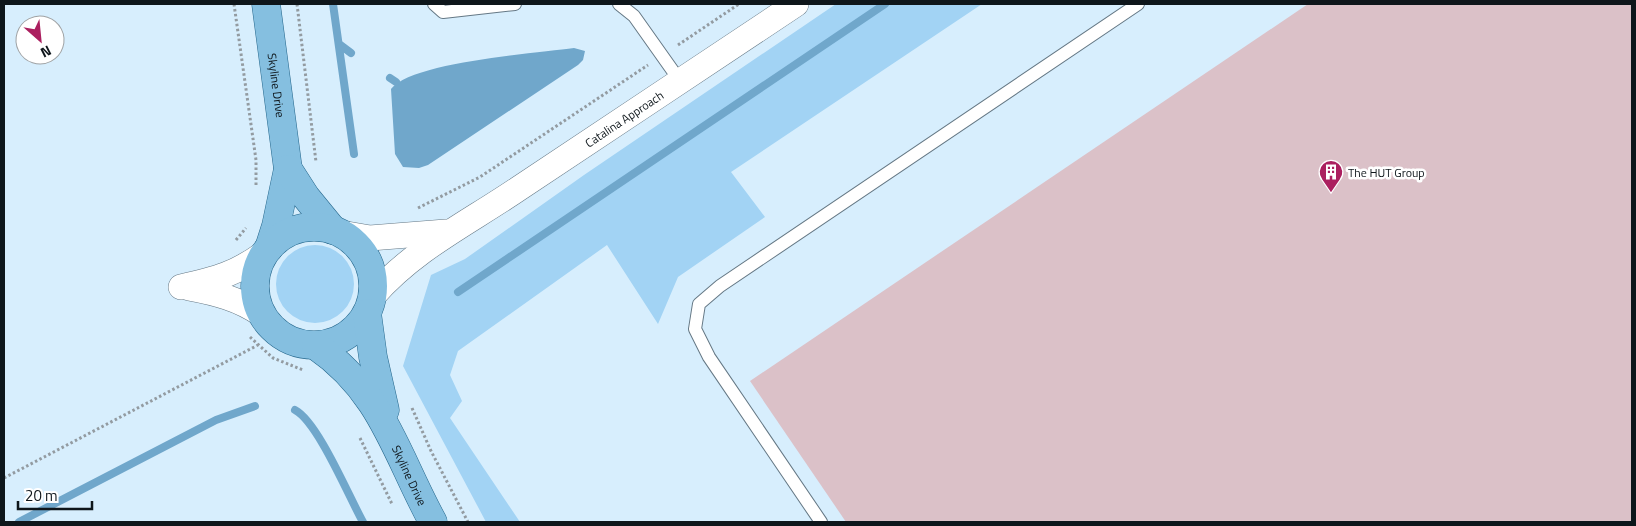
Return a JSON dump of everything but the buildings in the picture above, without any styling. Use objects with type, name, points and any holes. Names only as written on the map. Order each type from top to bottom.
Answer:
[{"type":"main road","name":"Skyline Drive","points":[[266,4],[288,169],[276,226],[267,250]]},
{"type":"main road","name":"Skyline Drive","points":[[288,169],[306,197],[337,232]]},
{"type":"main road","points":[[313,227],[337,232],[359,248],[368,262],[373,278],[370,305],[358,327],[346,337],[331,344],[316,346],[299,344],[283,338],[270,327],[261,314],[256,300],[254,285],[257,267],[267,250],[278,239],[295,230],[313,227]]},
{"type":"main road","name":"Skyline Drive","points":[[370,305],[372,357],[388,428]]},
{"type":"main road","name":"Skyline Drive","points":[[316,346],[335,359],[358,382],[388,428],[434,522]]},
{"type":"street","name":"Catalina Approach","points":[[370,305],[404,265],[448,232],[510,195],[796,4]]},
{"type":"street","name":"Catalina Approach","points":[[337,232],[370,238],[448,232]]},
{"type":"street","points":[[261,314],[245,303],[229,297],[181,287],[229,275],[244,268],[267,250]]},
{"type":"lane","points":[[434,4],[443,12],[515,4]]},
{"type":"lane","points":[[619,4],[634,16],[680,81]]},
{"type":"lane","points":[[821,522],[709,357],[695,330],[699,304],[720,286],[1138,4]]},
{"type":"path","points":[[234,4],[256,160],[256,194]]},
{"type":"path","points":[[297,4],[318,169]]},
{"type":"path","points":[[710,23],[738,4]]},
{"type":"path","points":[[411,210],[431,203],[480,177],[617,86]]},
{"type":"path","points":[[230,246],[247,227]]},
{"type":"path","points":[[4,478],[258,345],[273,358],[290,367],[305,370]]},
{"type":"path","points":[[411,404],[431,451],[468,522]]},
{"type":"shaded area","points":[[4,4],[1632,4],[1632,522],[4,522]]},
{"type":"shaded area","points":[[836,4],[982,4],[731,172],[765,217],[678,277],[658,324],[607,245],[458,351],[450,375],[462,401],[450,418],[520,522],[486,522],[403,366],[431,275],[465,259],[584,175]]},
{"type":"shaded area","points":[[574,48],[585,51],[583,60],[578,65],[428,165],[419,168],[403,167],[395,154],[391,89],[403,80],[448,65]]},
{"type":"shaded area","points":[[315,245],[330,248],[343,256],[351,269],[354,284],[351,299],[343,312],[330,320],[315,323],[300,320],[287,312],[279,299],[276,284],[279,269],[287,256],[300,248]]},
{"type":"waterway","points":[[333,4],[354,154]]},
{"type":"waterway","points":[[458,292],[885,4]]},
{"type":"waterway","points":[[339,44],[351,53]]},
{"type":"waterway","points":[[390,78],[396,82]]},
{"type":"waterway","points":[[19,522],[216,420],[255,406]]},
{"type":"waterway","points":[[295,410],[304,417],[323,444],[363,522]]},
{"type":"place","name":"The HUT Group","points":[[1331,193]]}]
